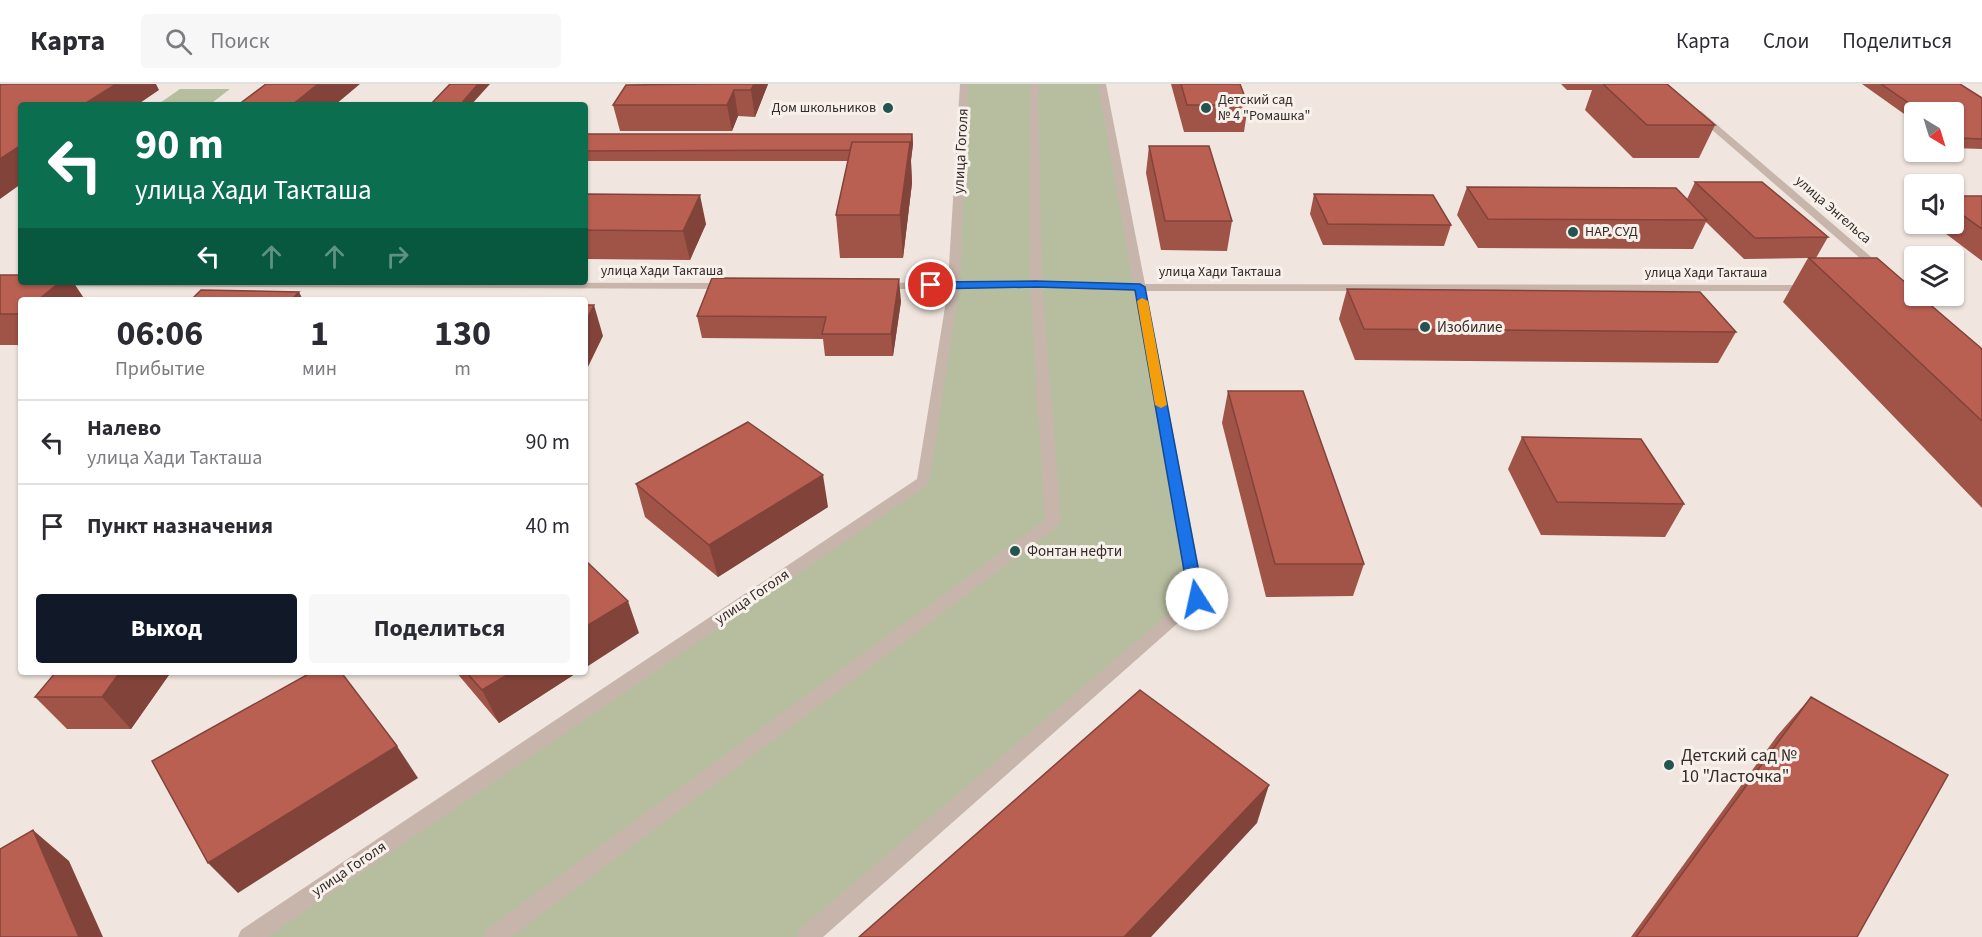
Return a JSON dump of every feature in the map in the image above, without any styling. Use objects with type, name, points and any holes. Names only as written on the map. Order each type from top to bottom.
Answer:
[{"type":"street","name":"улица Гоголя","points":[[249,937],[924,481],[954,285],[964,84]]},
{"type":"street","points":[[494,937],[1053,522],[1036,284],[1034,84]]},
{"type":"street","points":[[807,937],[1197,599],[1102,84]]},
{"type":"street","name":"улица Энгельса","points":[[1686,103],[1892,281]]},
{"type":"street","name":"улица Хади Такташа","points":[[871,286],[1036,284],[1140,287],[1820,288]]},
{"type":"street","name":"улица Хади Такташа","points":[[588,285],[741,286]]},
{"type":"green space","points":[[964,84],[1102,84],[1197,599],[807,937],[249,937],[924,481],[954,285]]},
{"type":"green space","points":[[180,89],[230,89],[213,102],[161,102]]},
{"type":"building","points":[[0,84],[116,84],[88,102],[18,102],[18,147],[0,159]]},
{"type":"building","points":[[266,84],[318,84],[296,102],[242,102]]},
{"type":"building","points":[[450,84],[478,84],[463,102],[433,102]]},
{"type":"building","points":[[754,84],[751,90],[734,90],[727,105],[613,105],[626,85]]},
{"type":"building","points":[[1181,84],[1240,84],[1248,105],[1187,105]]},
{"type":"building","points":[[1603,84],[1667,84],[1715,125],[1647,125]]},
{"type":"building","points":[[1881,84],[1960,84],[1982,98],[1982,139],[1964,138],[1964,102],[1907,102]]},
{"type":"building","points":[[588,134],[912,134],[911,150],[910,142],[852,142],[850,150],[588,151]]},
{"type":"building","points":[[852,142],[910,142],[900,215],[836,215]]},
{"type":"building","points":[[1149,146],[1209,146],[1232,221],[1165,221]]},
{"type":"building","points":[[1695,182],[1762,182],[1828,237],[1755,238]]},
{"type":"building","points":[[1467,187],[1676,188],[1707,220],[1488,219]]},
{"type":"building","points":[[588,194],[700,195],[683,231],[588,230]]},
{"type":"building","points":[[1314,194],[1433,195],[1451,225],[1328,224]]},
{"type":"building","points":[[1964,196],[1982,196],[1982,229],[1964,216]]},
{"type":"building","points":[[1809,258],[1877,258],[1904,281],[1904,306],[1932,306],[1982,349],[1982,421]]},
{"type":"building","points":[[0,275],[18,275],[18,285],[56,285],[42,297],[18,297],[18,314],[0,314]]},
{"type":"building","points":[[712,278],[899,279],[891,334],[822,334],[826,317],[697,316]]},
{"type":"building","points":[[1347,289],[1700,292],[1736,332],[1364,329]]},
{"type":"building","points":[[201,290],[299,292],[294,297],[194,297]]},
{"type":"building","points":[[588,305],[594,305],[588,317]]},
{"type":"building","points":[[1228,391],[1303,391],[1364,564],[1275,564]]},
{"type":"building","points":[[748,422],[823,475],[709,545],[636,484]]},
{"type":"building","points":[[1522,437],[1641,439],[1684,504],[1557,502]]},
{"type":"building","points":[[588,563],[628,601],[588,625]]},
{"type":"building","points":[[53,675],[118,675],[102,697],[35,697]]},
{"type":"building","points":[[307,675],[343,675],[397,746],[208,863],[152,761]]},
{"type":"building","points":[[469,675],[507,675],[482,690]]},
{"type":"building","points":[[1140,690],[1269,785],[1124,937],[859,937]]},
{"type":"building","points":[[1811,697],[1948,775],[1857,937],[1636,937]]},
{"type":"building","points":[[33,830],[79,937],[0,937],[0,849]]},
{"type":"slow traffic","points":[[1142,301],[1161,405]]},
{"type":"place","name":"Дом школьников","points":[[888,108]]},
{"type":"place","name":"Детский сад № 4 \"Ромашка\"","points":[[1206,108]]},
{"type":"place","name":"НАР. СУД","points":[[1573,232]]},
{"type":"place","name":"Изобилие","points":[[1425,327]]},
{"type":"place","name":"Фонтан нефти","points":[[1015,551]]},
{"type":"place","name":"Детский сад № 10 \"Ласточка\"","points":[[1669,765]]},
{"type":"route","points":[[931,285],[1036,284],[1140,287],[1197,599]]}]
